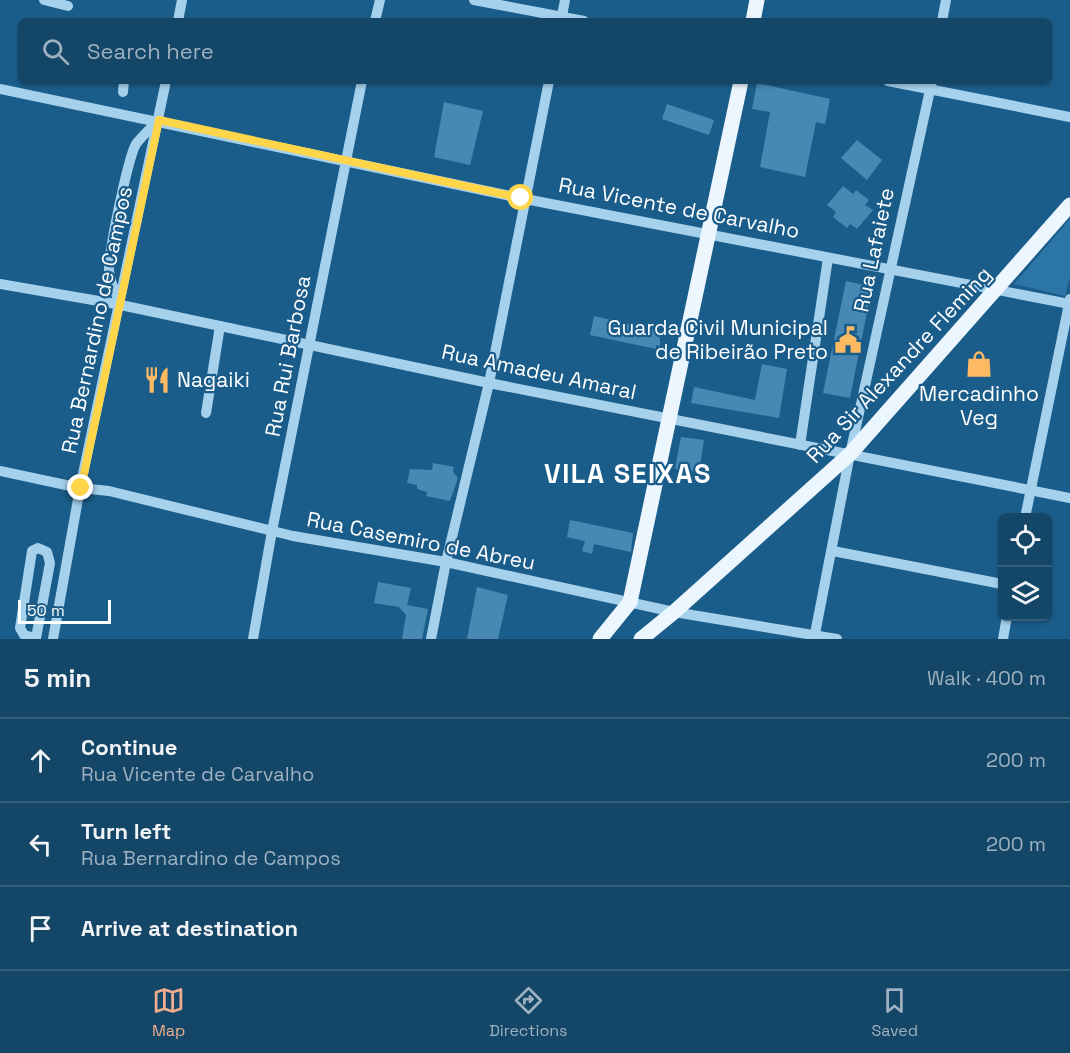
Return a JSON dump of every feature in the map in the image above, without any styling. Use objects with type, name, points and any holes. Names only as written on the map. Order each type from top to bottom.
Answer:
[{"type":"main road","points":[[754,18],[757,0]]},
{"type":"main road","points":[[600,639],[630,602],[706,235],[740,84]]},
{"type":"main road","name":"Rua Sir Alexandre Fleming","points":[[640,639],[674,612],[850,454],[999,289],[1070,205]]},
{"type":"street","points":[[44,0],[68,6]]},
{"type":"street","points":[[179,18],[183,0]]},
{"type":"street","points":[[376,18],[380,0]]},
{"type":"street","points":[[474,0],[557,18]]},
{"type":"street","points":[[562,18],[566,0]]},
{"type":"street","points":[[943,18],[946,0]]},
{"type":"street","name":"Rua Bernardino de Campos","points":[[53,639],[81,488],[165,84]]},
{"type":"street","name":"Rua Rui Barbosa","points":[[253,639],[272,531],[311,346],[344,161],[361,84]]},
{"type":"street","points":[[431,639],[446,562],[489,383],[548,84]]},
{"type":"street","points":[[932,85],[1070,117]]},
{"type":"street","name":"Rua Lafaiete","points":[[815,637],[850,454],[889,270],[932,85]]},
{"type":"street","name":"Rua Vicente de Carvalho","points":[[0,89],[159,120],[525,199],[889,270],[1070,302]]},
{"type":"street","points":[[121,305],[114,292],[108,268],[120,208],[132,155],[137,144],[159,120]]},
{"type":"street","points":[[800,445],[828,258]]},
{"type":"street","name":"Rua Amadeu Amaral","points":[[0,284],[121,305],[489,383],[1070,498]]},
{"type":"street","points":[[1026,513],[1070,302]]},
{"type":"street","points":[[206,413],[220,326]]},
{"type":"street","name":"Rua Casemiro de Abreu","points":[[0,471],[81,488],[109,491],[272,531],[446,562],[674,612],[837,639]]},
{"type":"street","points":[[38,548],[47,552],[50,563],[36,638],[24,635],[20,628],[32,551],[38,548]]},
{"type":"street","points":[[833,551],[998,583]]},
{"type":"street","points":[[1003,639],[1006,621]]},
{"type":"shaded area","points":[[1070,219],[1070,276],[1065,296],[1014,284]]},
{"type":"building","points":[[757,84],[830,99],[825,124],[816,122],[805,177],[760,167],[770,112],[752,109]]},
{"type":"building","points":[[444,102],[483,111],[470,165],[434,157]]},
{"type":"building","points":[[667,104],[714,120],[709,135],[662,119]]},
{"type":"building","points":[[857,140],[882,160],[867,180],[841,158]]},
{"type":"building","points":[[843,186],[853,194],[856,190],[869,200],[865,205],[873,210],[857,229],[850,224],[847,228],[833,217],[836,212],[827,205]]},
{"type":"building","name":"Guarda Civil Municipal de Ribeirão Preto","points":[[846,281],[872,287],[850,398],[823,393]]},
{"type":"building","points":[[594,316],[660,331],[660,346],[656,345],[656,349],[590,335]]},
{"type":"building","points":[[762,364],[787,369],[779,418],[691,403],[694,387],[755,400]]},
{"type":"building","points":[[681,437],[704,440],[699,472],[675,469]]},
{"type":"building","points":[[433,463],[454,467],[453,472],[458,478],[450,501],[426,496],[427,492],[417,489],[417,485],[407,483],[410,469],[432,470]]},
{"type":"building","points":[[570,520],[633,533],[631,552],[594,544],[592,554],[582,551],[585,541],[567,537]]},
{"type":"building","points":[[378,582],[411,588],[407,605],[428,609],[422,639],[402,639],[406,615],[399,607],[374,603]]},
{"type":"building","points":[[477,587],[508,595],[498,639],[467,639]]},
{"type":"place","name":"Guarda Civil Municipal de Ribeirão Preto","points":[[848,340]]},
{"type":"place","name":"Mercadinho Veg","points":[[979,364]]},
{"type":"place","name":"Nagaiki","points":[[157,380]]},
{"type":"district","name":"VILA SEIXAS","points":[[628,474]]},
{"type":"route","points":[[81,488],[159,120],[521,198]]}]
